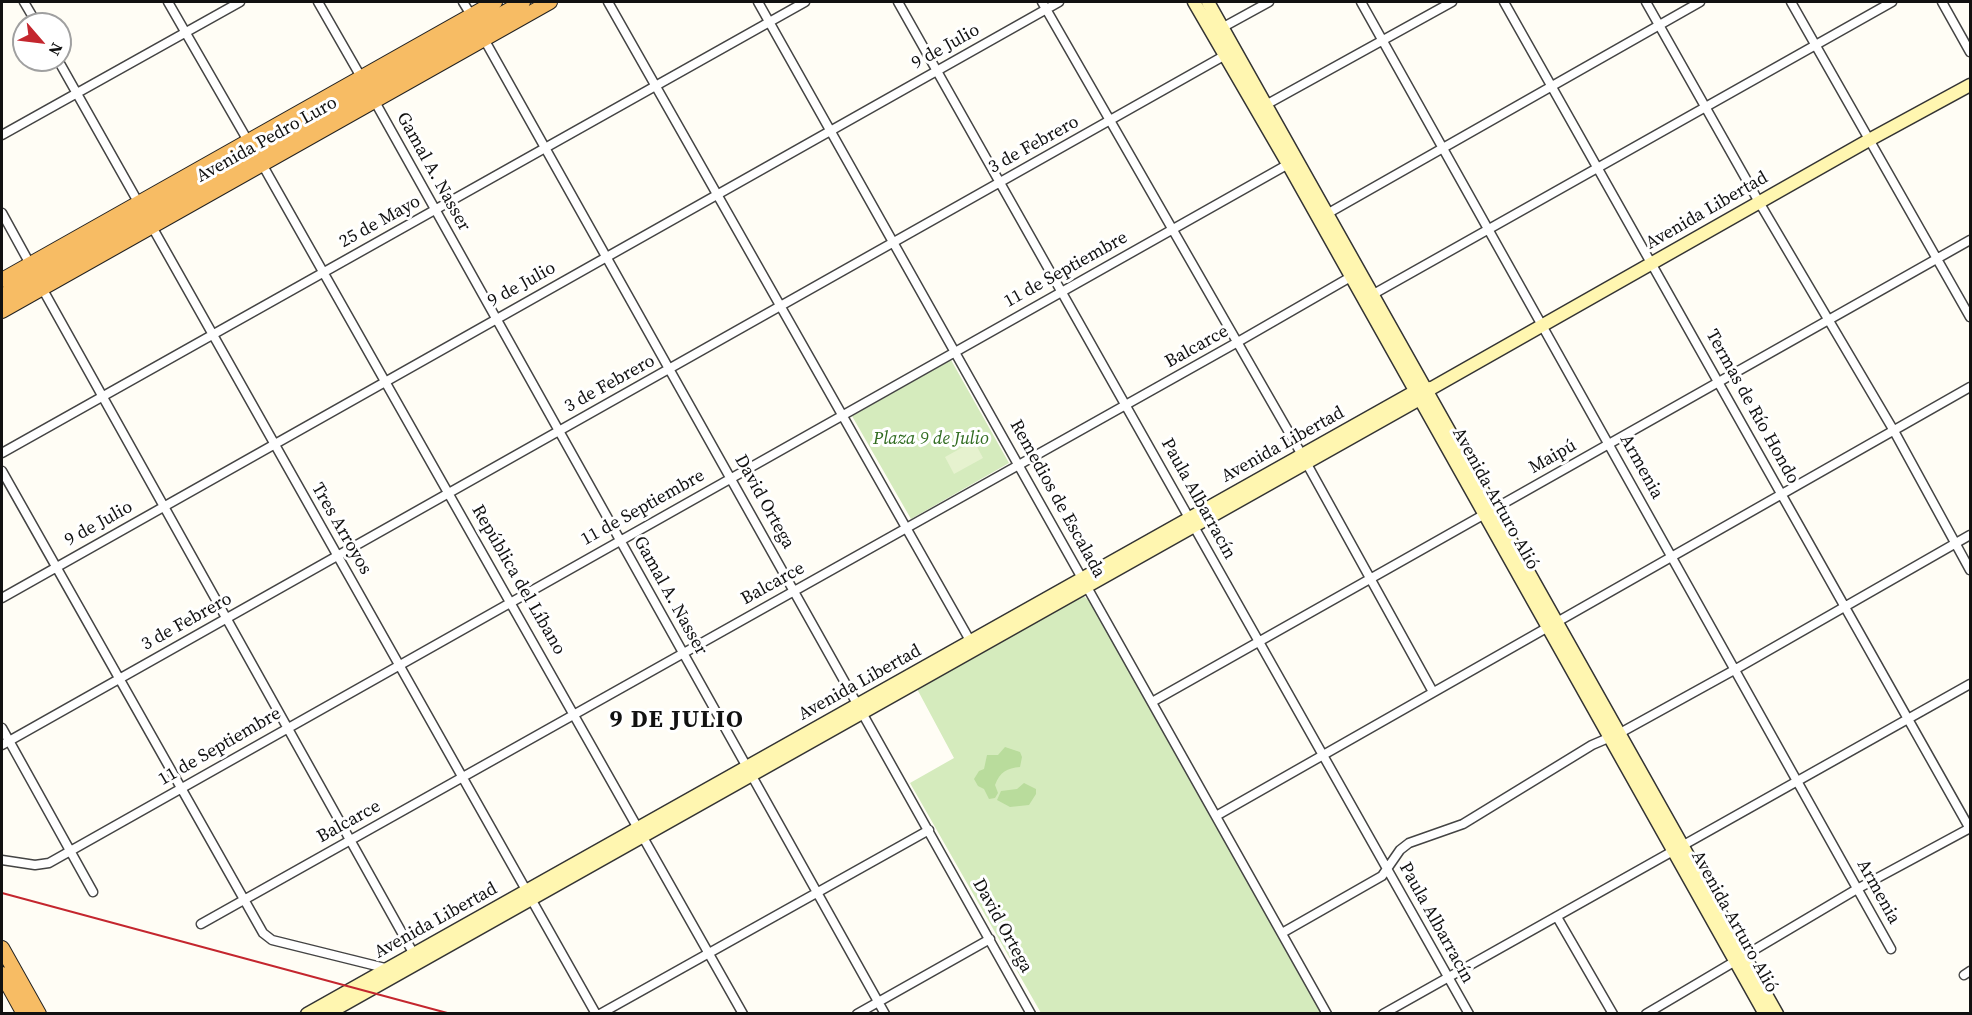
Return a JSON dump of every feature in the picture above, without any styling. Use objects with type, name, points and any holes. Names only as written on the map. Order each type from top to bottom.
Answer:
[{"type":"highway","name":"Avenida Pedro Luro","points":[[2,310],[42,288],[248,141],[495,2]]},
{"type":"highway","name":"Avenida Pedro Luro","points":[[2,296],[523,2]]},
{"type":"highway","name":"Avenida Pedro Luro","points":[[2,280],[30,264],[262,164],[550,2]]},
{"type":"highway","points":[[2,948],[39,1014]]},
{"type":"highway","points":[[2,974],[24,1014]]},
{"type":"main road","name":"Avenida Arturo Alió","points":[[1194,2],[1217,30],[1740,958],[1777,1014]]},
{"type":"main road","name":"Avenida Arturo Alió","points":[[1208,2],[1217,30]]},
{"type":"main road","name":"Avenida Libertad","points":[[327,1014],[416,959],[529,895],[1758,202],[1971,85]]},
{"type":"main road","name":"Avenida Arturo Alió","points":[[1740,958],[1765,1014]]},
{"type":"main road","name":"Avenida Libertad","points":[[307,1014],[389,969],[416,959]]},
{"type":"street","points":[[168,2],[248,141]]},
{"type":"street","points":[[2,135],[240,2]]},
{"type":"street","points":[[318,2],[361,77]]},
{"type":"street","points":[[463,2],[471,15]]},
{"type":"street","points":[[608,2],[973,645]]},
{"type":"street","name":"Remedios de Escalada","points":[[758,2],[1327,1014]]},
{"type":"street","name":"25 de Mayo","points":[[2,453],[805,2]]},
{"type":"street","name":"Paula Albarracín","points":[[898,2],[1468,1014]]},
{"type":"street","name":"9 de Julio","points":[[2,598],[937,70],[1044,5],[1059,2]]},
{"type":"street","points":[[1217,30],[1269,2]]},
{"type":"street","name":"Armenia","points":[[1361,2],[1736,669],[1891,950]]},
{"type":"street","points":[[1261,108],[1452,2]]},
{"type":"street","name":"Termas de Río Hondo","points":[[1504,2],[1970,828]]},
{"type":"street","points":[[1646,2],[1758,202],[1894,431],[1971,570]]},
{"type":"street","points":[[1322,216],[1700,2]]},
{"type":"street","points":[[1791,2],[1936,260],[1971,317]]},
{"type":"street","points":[[1368,297],[1892,2]]},
{"type":"street","points":[[1942,2],[1971,52]]},
{"type":"street","points":[[1044,5],[1304,459],[1433,692]]},
{"type":"street","name":"David Ortega","points":[[484,39],[1031,1014]]},
{"type":"street","name":"3 de Febrero","points":[[5,743],[1230,53]]},
{"type":"street","name":"Tres Arroyos","points":[[65,72],[598,1014]]},
{"type":"street","name":"Gamal A. Nasser","points":[[374,100],[683,654],[819,892],[885,1014]]},
{"type":"street","name":"11 de Septiembre","points":[[2,860],[42,865],[71,851],[619,539],[843,416],[954,351],[1292,162]]},
{"type":"street","name":"República del Líbano","points":[[262,164],[743,1014]]},
{"type":"street","points":[[2,213],[30,264]]},
{"type":"street","name":"Maipú","points":[[1152,702],[1971,240]]},
{"type":"street","name":"Balcarce","points":[[201,924],[1355,274]]},
{"type":"street","points":[[42,288],[416,959]]},
{"type":"street","points":[[1216,816],[1971,387]]},
{"type":"street","points":[[2,471],[118,680],[263,933],[269,938],[389,969]]},
{"type":"street","points":[[1282,933],[1388,870],[1400,850],[1409,843],[1463,824],[1555,766],[1592,745],[1615,736],[1846,608],[1971,535]]},
{"type":"street","points":[[1383,1014],[1971,684]]},
{"type":"street","points":[[2,728],[5,743],[71,851],[93,892]]},
{"type":"street","points":[[1646,1014],[1857,889],[1970,828]]},
{"type":"street","points":[[598,1014],[707,951],[929,830]]},
{"type":"street","points":[[1557,917],[1613,1014]]},
{"type":"street","points":[[857,1014],[990,939]]},
{"type":"green space","name":"Plaza 9 de Julio","points":[[951,360],[1009,463],[911,519],[852,416]]},
{"type":"green space","points":[[974,441],[983,458],[954,474],[945,457]]},
{"type":"green space","points":[[1082,595],[1090,601],[1321,1013],[1041,1013],[910,783],[954,758],[916,687]]},
{"type":"green space","points":[[1005,747],[1020,752],[1022,757],[1020,767],[1011,768],[999,777],[995,785],[998,793],[995,798],[989,799],[984,789],[978,786],[974,779],[979,771],[984,769],[987,755],[998,755]]},
{"type":"green space","points":[[1024,783],[1036,789],[1036,794],[1029,805],[1010,807],[997,800],[1001,791],[1017,789]]},
{"type":"railway","points":[[2,893],[451,1014]]},
{"type":"district","name":"9 DE JULIO","points":[[677,721]]}]
